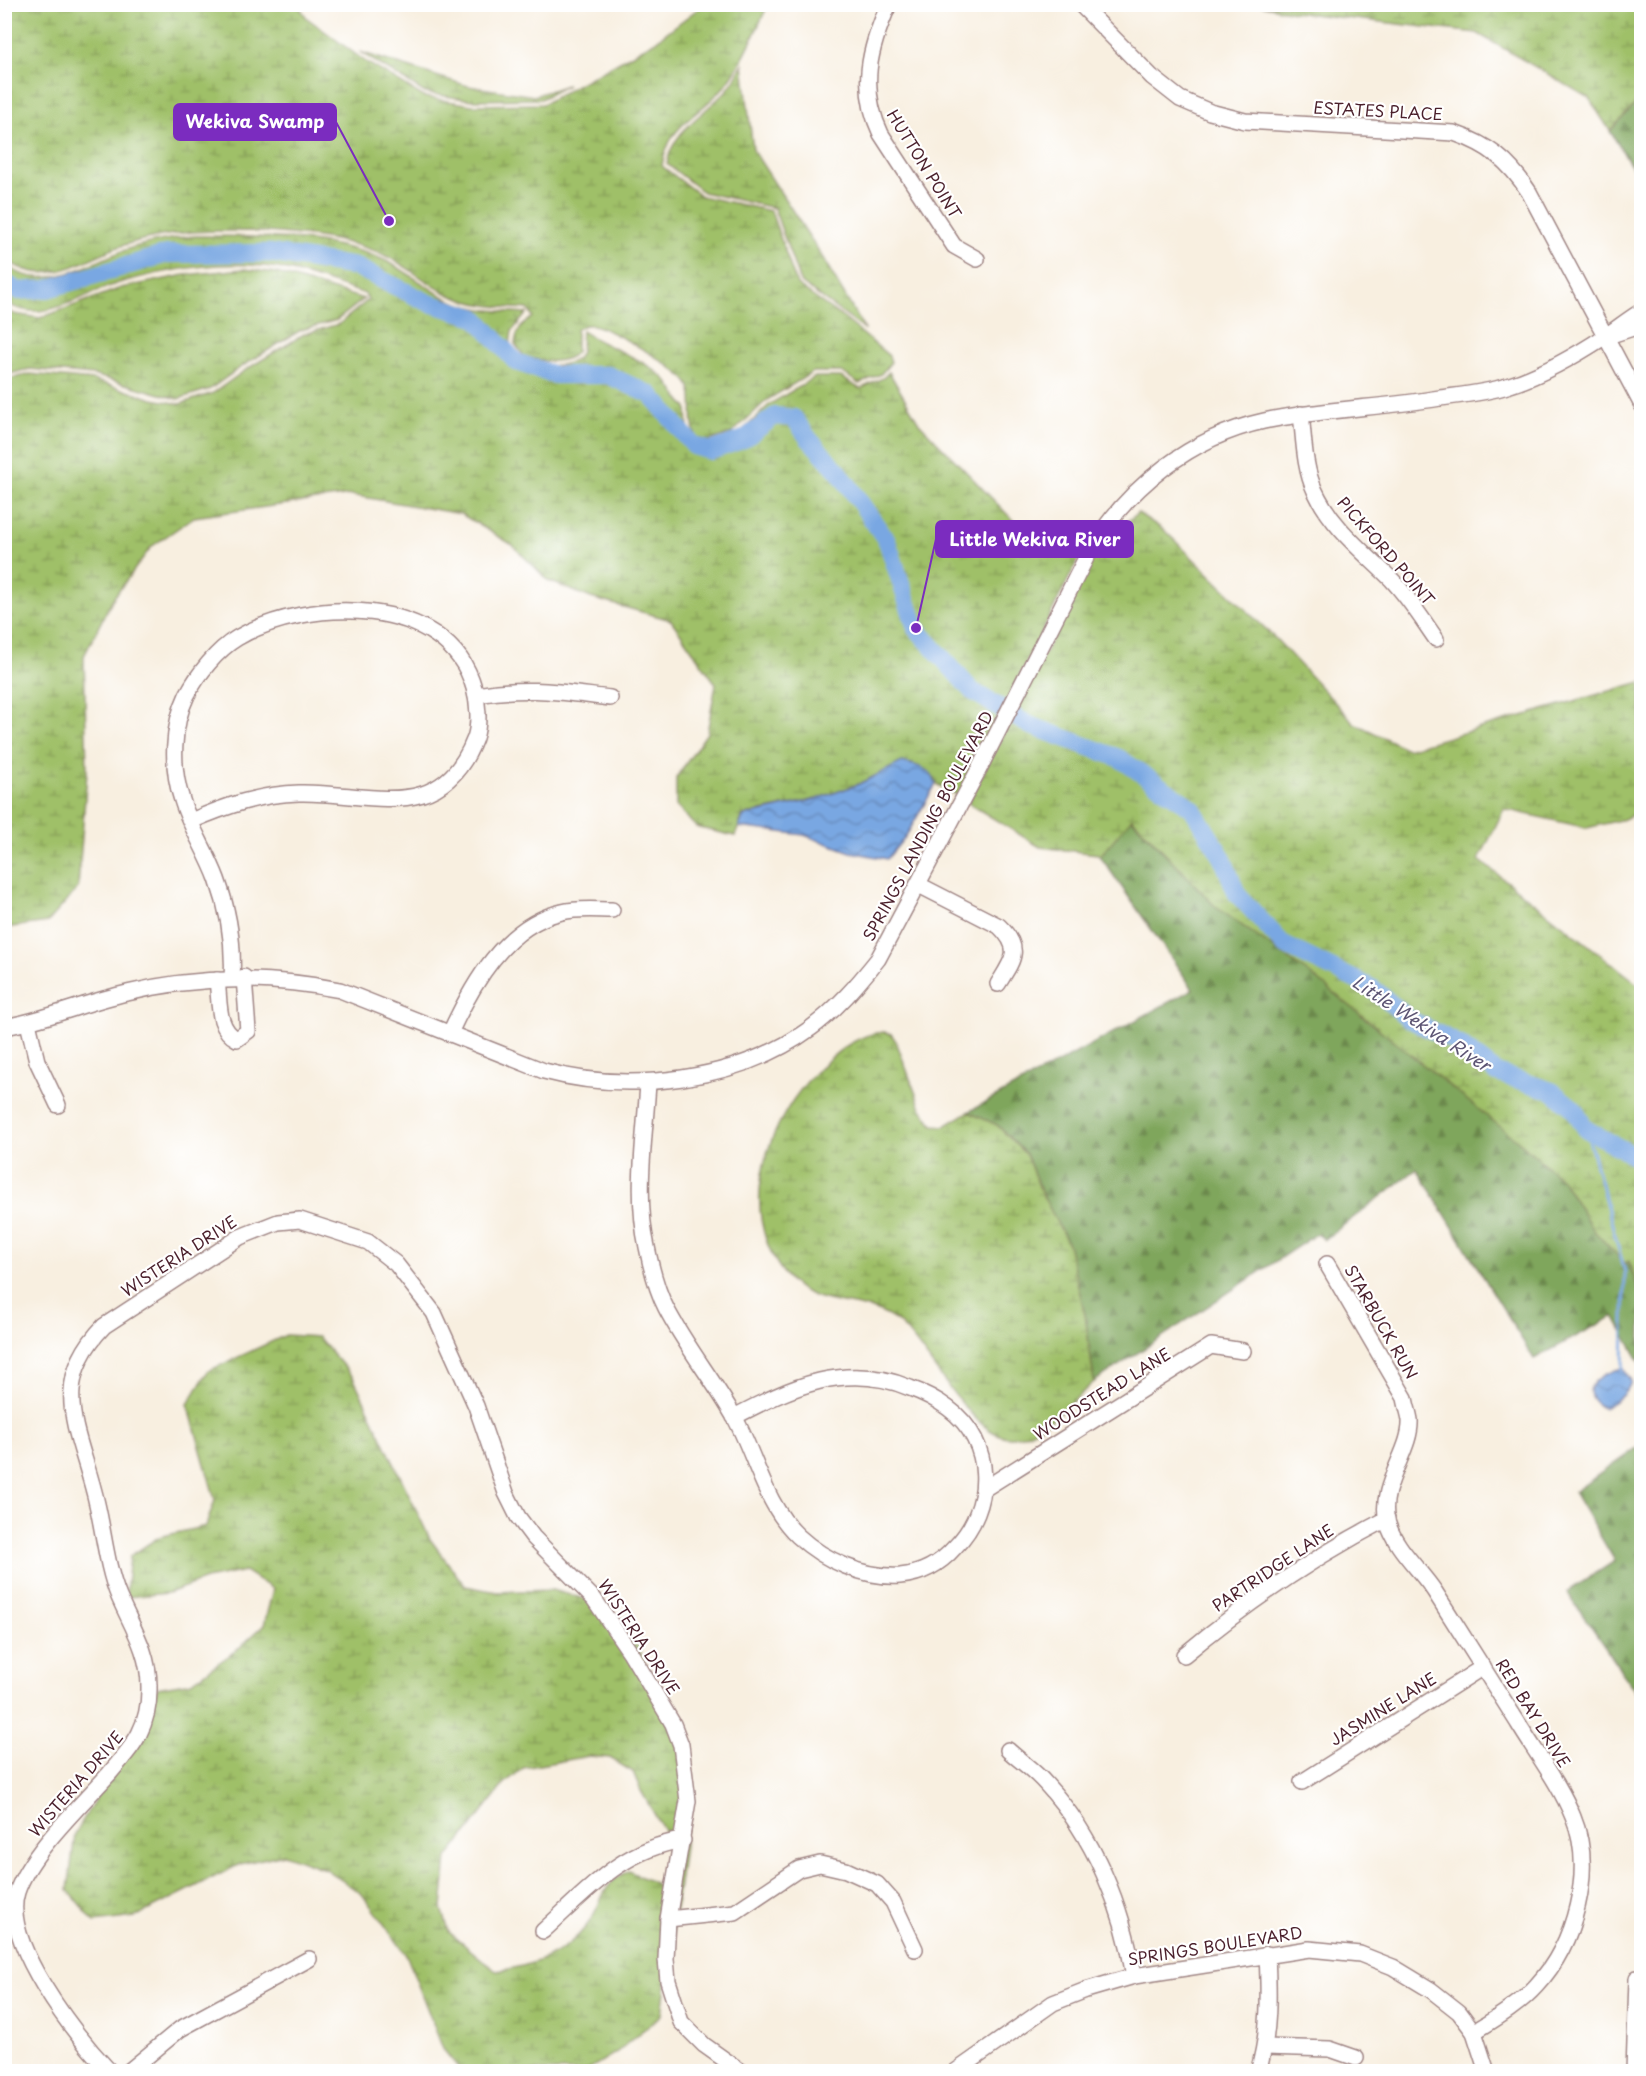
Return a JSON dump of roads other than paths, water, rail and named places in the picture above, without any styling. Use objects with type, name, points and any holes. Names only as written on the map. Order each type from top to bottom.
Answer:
[{"type":"street","name":"HUTTON POINT","points":[[889,4],[869,58],[867,82],[873,117],[881,134],[954,246],[977,259]]},
{"type":"street","name":"ESTATES PLACE","points":[[1080,4],[1152,77],[1180,99],[1210,112],[1245,121],[1454,133],[1478,141],[1497,153],[1513,168],[1529,192],[1641,405]]},
{"type":"street","name":"SPRINGS LANDING BOULEVARD","points":[[4,1027],[28,1023],[130,992],[231,979],[307,984],[340,990],[544,1071],[570,1078],[648,1083],[728,1066],[764,1055],[813,1027],[858,985],[878,959],[919,885],[1090,550],[1107,521],[1130,496],[1171,463],[1200,445],[1262,422],[1301,414],[1405,404],[1507,386],[1537,374],[1605,336],[1641,311]]},
{"type":"street","name":"SPRINGS LANDING BOULEVARD","points":[[1605,336],[1641,325]]},
{"type":"street","name":"PICKFORD POINT","points":[[1301,414],[1307,465],[1314,489],[1326,512],[1393,582],[1436,639]]},
{"type":"street","points":[[191,821],[248,800],[274,794],[300,792],[398,800],[421,795],[439,785],[455,772],[476,736],[476,695],[461,656],[447,641],[411,623],[364,612],[323,610],[277,620],[236,639],[217,654],[188,694],[175,741],[176,762],[182,800],[191,821],[217,880],[225,907],[233,953],[231,979]]},
{"type":"street","points":[[476,695],[513,689],[534,689],[610,698]]},
{"type":"street","points":[[919,885],[999,926],[1010,936],[1015,949],[1013,960],[998,984]]},
{"type":"street","points":[[450,1033],[466,999],[483,971],[518,935],[540,921],[561,912],[612,910]]},
{"type":"street","points":[[28,1023],[37,1061],[58,1106]]},
{"type":"street","points":[[648,1083],[642,1218],[656,1281],[665,1306],[734,1417],[772,1501],[785,1521],[817,1551],[855,1569],[900,1576],[933,1565],[948,1556],[966,1537],[979,1515],[984,1489],[981,1457],[963,1423],[950,1409],[906,1386],[860,1377],[831,1378],[804,1384],[734,1417]]},
{"type":"street","name":"WISTERIA DRIVE","points":[[110,2072],[79,2036],[35,1971],[24,1949],[14,1912],[17,1892],[36,1858],[138,1741],[147,1715],[149,1666],[113,1576],[97,1502],[73,1416],[74,1371],[88,1343],[104,1326],[240,1236],[259,1227],[300,1220],[368,1242],[396,1264],[420,1292],[434,1313],[464,1377],[506,1493],[518,1516],[533,1537],[594,1599],[630,1652],[673,1724],[681,1745],[687,1776],[688,1801],[668,1919],[666,1959],[668,1981],[681,2022],[699,2041],[733,2069]]},
{"type":"street","name":"STARBUCK RUN","points":[[1327,1264],[1405,1398],[1410,1422],[1391,1476],[1387,1519]]},
{"type":"street","name":"WOODSTEAD LANE","points":[[984,1489],[1211,1346],[1243,1351]]},
{"type":"street","name":"PARTRIDGE LANE","points":[[1184,1655],[1236,1612],[1309,1562],[1387,1519]]},
{"type":"street","name":"RED BAY DRIVE","points":[[1387,1519],[1405,1555],[1433,1589],[1565,1800],[1574,1817],[1582,1856],[1576,1910],[1567,1937],[1551,1965],[1537,1986],[1521,2000],[1474,2032]]},
{"type":"street","name":"JASMINE LANE","points":[[1302,1782],[1483,1667]]},
{"type":"street","points":[[1008,1750],[1044,1781],[1059,1798],[1094,1854],[1124,1931],[1134,1976]]},
{"type":"street","points":[[543,1931],[607,1873],[632,1855],[658,1844],[683,1840]]},
{"type":"street","points":[[668,1919],[735,1912],[799,1869],[820,1864],[846,1870],[877,1884],[893,1902],[915,1950]]},
{"type":"street","name":"SPRINGS BOULEVARD","points":[[955,2072],[1053,2003],[1086,1990],[1134,1976],[1309,1949],[1360,1954],[1393,1966],[1431,1990],[1459,2012],[1474,2032],[1487,2072]]},
{"type":"street","points":[[1258,2072],[1265,2047],[1269,2009],[1267,1954]]},
{"type":"street","points":[[128,2072],[180,2029],[309,1959]]},
{"type":"street","points":[[1634,2072],[1637,1978]]},
{"type":"street","points":[[1265,2047],[1330,2049],[1356,2058]]},
{"type":"water","points":[[902,762],[927,771],[936,784],[906,836],[887,859],[851,852],[804,835],[739,827],[743,816],[817,799],[859,784]]},
{"type":"water","points":[[1623,1368],[1631,1381],[1627,1390],[1603,1408],[1594,1401],[1591,1388],[1607,1373]]},
{"type":"waterway","name":"Little Wekiva River","points":[[4,282],[18,291],[47,289],[167,254],[270,253],[356,267],[429,303],[475,317],[516,362],[555,375],[608,375],[651,395],[694,446],[711,451],[744,439],[775,416],[794,418],[809,439],[839,472],[887,541],[916,628],[972,691],[1029,725],[1119,758],[1192,808],[1222,857],[1237,894],[1284,945],[1374,989],[1409,1019],[1459,1044],[1497,1073],[1552,1091],[1573,1108],[1586,1129],[1642,1160]]},
{"type":"waterway","points":[[1586,1129],[1625,1272],[1623,1368]]},
{"type":"place","name":"Wekiva Swamp","points":[[389,221]]},
{"type":"place","name":"Little Wekiva River","points":[[916,628]]}]
